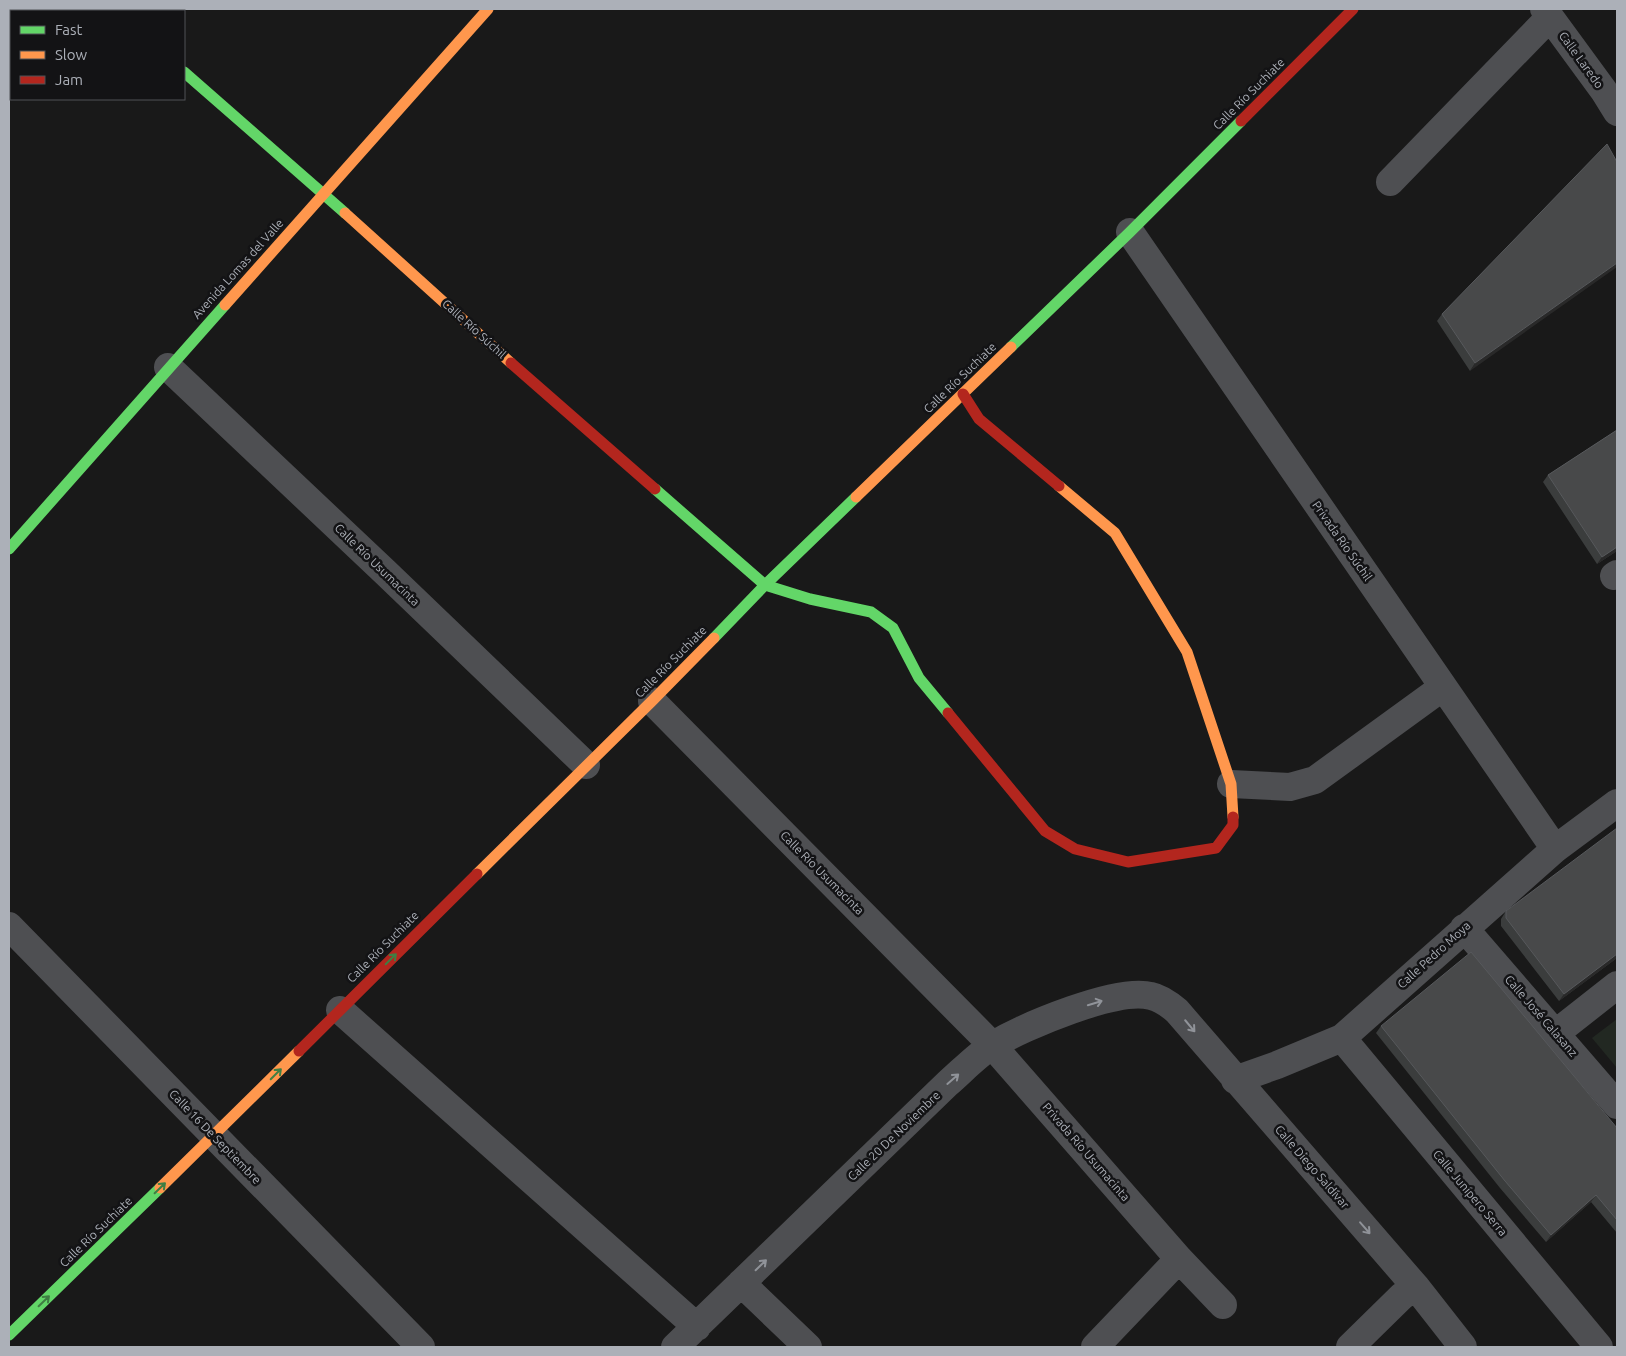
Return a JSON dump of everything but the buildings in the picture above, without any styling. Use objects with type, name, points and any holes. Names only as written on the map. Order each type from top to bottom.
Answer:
[{"type":"street","name":"Avenida Lomas del Valle","points":[[9,549],[168,367],[488,9]]},
{"type":"street","name":"Calle Río Suchiate","points":[[9,1335],[214,1136],[652,701],[765,585],[1130,232],[1353,9]]},
{"type":"street","name":"Calle Laredo","points":[[1547,13],[1613,95]]},
{"type":"street","points":[[1390,182],[1547,13]]},
{"type":"street","name":"Calle Río Súchil","points":[[185,73],[324,194],[540,389],[765,585]]},
{"type":"street","name":"Privada Río Súchil","points":[[1130,232],[1554,849]]},
{"type":"street","name":"Calle Río Usumacinta","points":[[168,367],[586,765]]},
{"type":"street","points":[[765,585],[810,599],[871,612],[893,628],[918,678],[1045,831],[1075,849],[1128,862],[1216,848],[1234,826],[1231,784],[1187,652],[1115,533],[979,419],[963,394]]},
{"type":"street","points":[[1231,784],[1290,787],[1315,780],[1443,687]]},
{"type":"street","name":"Calle Río Usumacinta","points":[[652,701],[992,1046]]},
{"type":"street","name":"Calle Pedro Moya","points":[[1235,1080],[1342,1038],[1554,849],[1617,803]]},
{"type":"street","name":"Calle 16 De Septiembre","points":[[9,926],[421,1347]]},
{"type":"street","name":"Calle José Calasanz","points":[[1464,928],[1617,1105]]},
{"type":"street","points":[[1556,1033],[1617,985]]},
{"type":"street","name":"Calle 20 De Noviembre","points":[[675,1347],[947,1084],[992,1046],[1035,1024],[1097,1002],[1136,994],[1152,996]]},
{"type":"street","name":"Calle Diego Saldívar","points":[[1152,996],[1177,1011],[1416,1287],[1463,1347]]},
{"type":"street","points":[[340,1010],[697,1327]]},
{"type":"street","name":"Calle Junípero Serra","points":[[1342,1038],[1599,1347]]},
{"type":"street","name":"Privada Río Usumacinta","points":[[992,1046],[1223,1305]]},
{"type":"street","points":[[1095,1347],[1180,1259]]},
{"type":"street","points":[[741,1283],[808,1347]]},
{"type":"street","points":[[1350,1347],[1402,1296],[1416,1287]]},
{"type":"shaded area","points":[[1617,1019],[1617,1068],[1592,1038]]},
{"type":"traffic: fast","points":[[185,73],[345,213]]},
{"type":"traffic: fast","points":[[1011,347],[1241,121]]},
{"type":"traffic: fast","points":[[9,549],[225,305]]},
{"type":"traffic: fast","points":[[655,489],[765,585],[810,599],[871,612],[893,628],[919,678],[948,713]]},
{"type":"traffic: fast","points":[[714,638],[765,585],[856,497]]},
{"type":"traffic: fast","points":[[9,1335],[160,1188]]},
{"type":"traffic: slow","points":[[225,305],[488,9]]},
{"type":"traffic: slow","points":[[345,213],[511,363]]},
{"type":"traffic: slow","points":[[856,497],[1011,347]]},
{"type":"traffic: slow","points":[[1059,486],[1115,533],[1187,652],[1231,784],[1233,817]]},
{"type":"traffic: slow","points":[[477,874],[714,638]]},
{"type":"traffic: slow","points":[[160,1188],[299,1051]]},
{"type":"traffic: jam","points":[[1241,121],[1353,9]]},
{"type":"traffic: jam","points":[[511,363],[655,489]]},
{"type":"traffic: jam","points":[[963,394],[979,419],[1059,486]]},
{"type":"traffic: jam","points":[[948,713],[1045,831],[1075,849],[1128,862],[1216,848],[1233,825],[1233,817]]},
{"type":"traffic: jam","points":[[299,1051],[477,874]]}]
